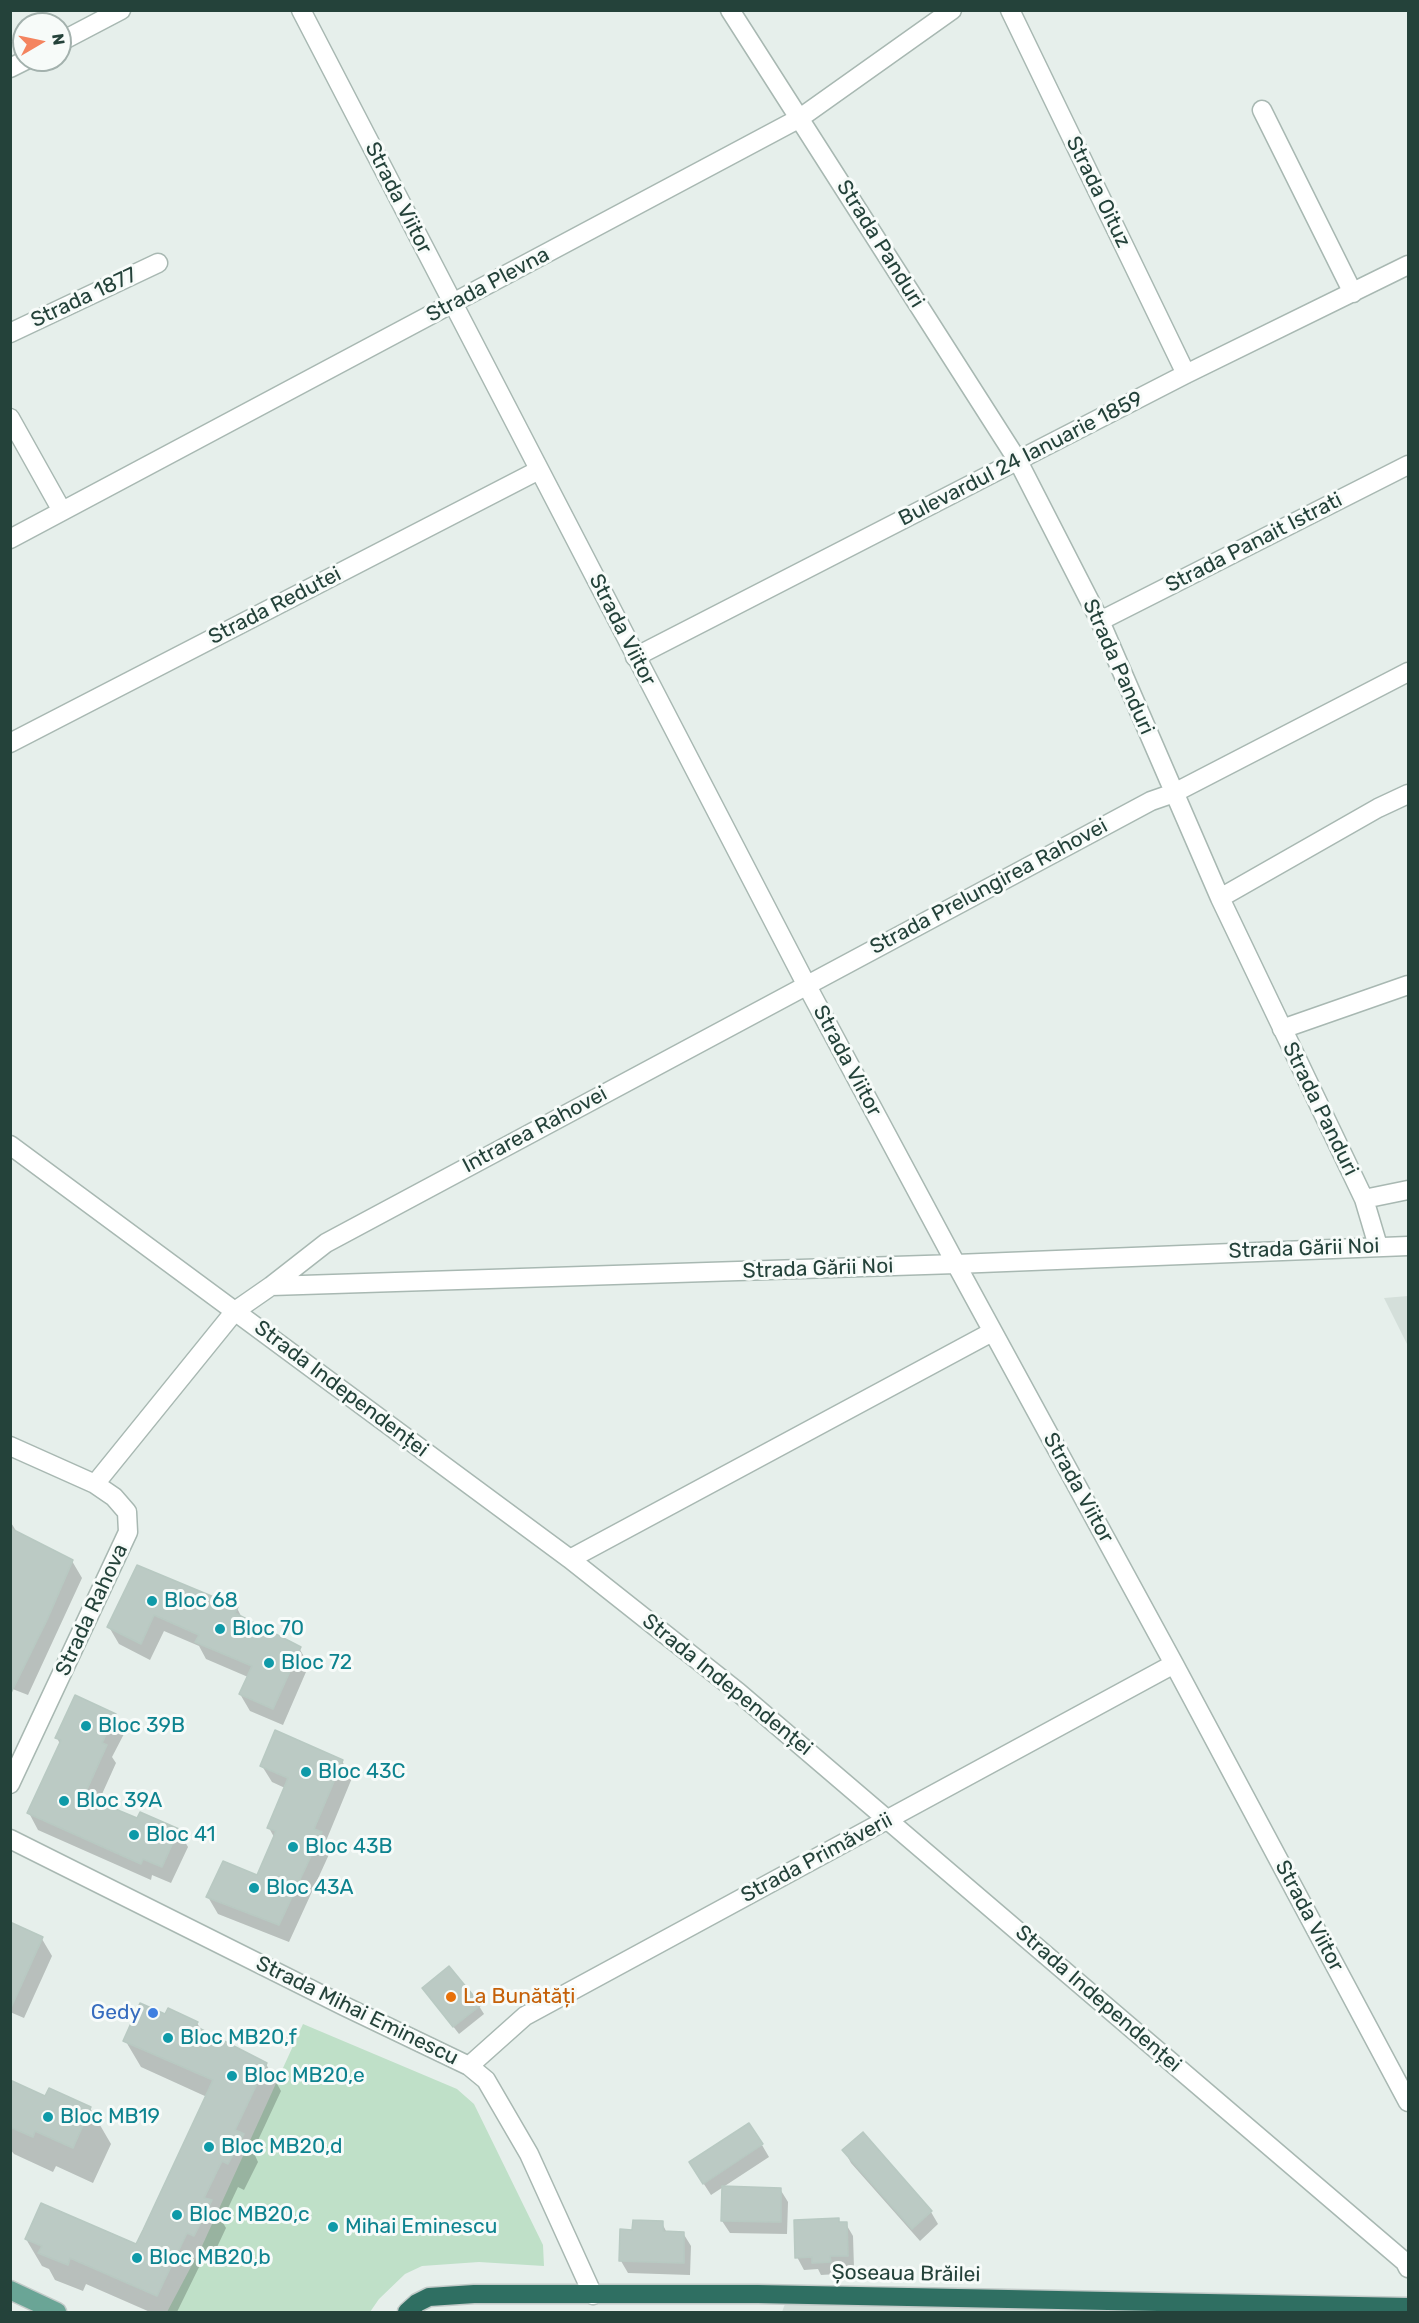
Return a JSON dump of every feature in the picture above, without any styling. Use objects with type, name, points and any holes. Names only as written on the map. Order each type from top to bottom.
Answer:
[{"type":"highway","name":"Șoseaua Brăilei","points":[[407,2312],[422,2300],[444,2295],[852,2296],[1408,2307]]},
{"type":"main road","points":[[10,2290],[57,2313]]},
{"type":"street","points":[[72,36],[121,10]]},
{"type":"street","name":"Strada Viitor","points":[[301,10],[806,984],[1408,2102]]},
{"type":"street","name":"Strada Panduri","points":[[730,10],[1018,461],[1100,621],[1220,898],[1364,1199],[1378,1246]]},
{"type":"street","name":"Strada Plevna","points":[[10,538],[800,118],[952,10]]},
{"type":"street","name":"Strada Oituz","points":[[1010,10],[1186,374]]},
{"type":"street","points":[[1262,110],[1353,293]]},
{"type":"street","name":"Strada 1877","points":[[10,333],[158,263]]},
{"type":"street","name":"Bulevardul 24 Ianuarie 1859","points":[[635,657],[1186,374],[1408,265]]},
{"type":"street","points":[[10,418],[62,510]]},
{"type":"street","name":"Strada Panait Istrati","points":[[1100,621],[1408,465]]},
{"type":"street","name":"Strada Redutei","points":[[10,743],[539,470]]},
{"type":"street","name":"Strada Prelungirea Rahovei","points":[[806,984],[1151,801],[1174,793],[1408,672]]},
{"type":"street","points":[[1220,898],[1378,808],[1408,794]]},
{"type":"street","name":"Intrarea Rahovei","points":[[271,1286],[326,1243],[806,984]]},
{"type":"street","points":[[1282,1029],[1408,985]]},
{"type":"street","name":"Strada Independenței","points":[[10,1145],[570,1559],[738,1692],[1405,2262],[1408,2268]]},
{"type":"street","points":[[1364,1199],[1408,1190]]},
{"type":"street","name":"Strada Gării Noi","points":[[271,1286],[956,1264],[1408,1246]]},
{"type":"street","points":[[95,1484],[235,1311],[271,1286]]},
{"type":"street","points":[[570,1559],[993,1332]]},
{"type":"street","name":"Strada Rahova","points":[[10,1446],[95,1484],[114,1497],[127,1512],[128,1532],[10,1784]]},
{"type":"street","name":"Strada Primăverii","points":[[469,2066],[525,2016],[1174,1664]]},
{"type":"street","name":"Strada Mihai Eminescu","points":[[10,1839],[469,2066],[486,2080],[529,2154],[593,2295]]},
{"type":"shaded area","points":[[1408,1296],[1408,1346],[1384,1298]]},
{"type":"shaded area","points":[[786,2301],[1131,2312],[782,2312]]},
{"type":"green space","points":[[303,2024],[457,2089],[474,2104],[543,2245],[544,2266],[479,2262],[422,2266],[405,2274],[379,2299],[370,2312],[167,2312],[202,2246]]},
{"type":"building","points":[[10,1528],[73,1560],[47,1620],[10,1695]]},
{"type":"building","points":[[137,1565],[238,1607],[235,1613],[301,1647],[273,1709],[239,1694],[252,1666],[195,1642],[199,1635],[154,1615],[141,1644],[107,1627]]},
{"type":"building","points":[[75,1695],[116,1714],[102,1743],[107,1745],[84,1796],[137,1818],[140,1812],[179,1829],[162,1867],[143,1859],[141,1864],[27,1813],[61,1740],[55,1738]]},
{"type":"building","points":[[275,1730],[343,1760],[314,1829],[322,1832],[279,1925],[206,1897],[223,1861],[257,1875],[276,1831],[267,1828],[288,1778],[260,1766]]},
{"type":"building","points":[[10,1922],[43,1937],[10,2010]]},
{"type":"building","name":"La Bunătăți","points":[[449,1966],[481,2005],[453,2027],[422,1988]]},
{"type":"building","points":[[140,2003],[165,2014],[168,2008],[198,2022],[195,2026],[267,2063],[235,2130],[244,2134],[228,2164],[222,2161],[204,2198],[212,2200],[194,2236],[187,2233],[157,2296],[70,2258],[68,2265],[38,2253],[42,2246],[25,2239],[41,2203],[136,2244],[143,2230],[213,2080],[123,2041]]},
{"type":"building","name":"Bloc MB19","points":[[10,2080],[45,2096],[49,2088],[91,2107],[73,2148],[35,2131],[33,2137],[10,2127]]},
{"type":"building","points":[[749,2123],[763,2144],[703,2184],[689,2162]]},
{"type":"building","points":[[863,2132],[932,2211],[912,2229],[842,2150]]},
{"type":"building","points":[[722,2186],[781,2188],[781,2222],[721,2221]]},
{"type":"building","points":[[839,2218],[839,2222],[847,2222],[848,2256],[830,2256],[831,2262],[812,2263],[812,2257],[795,2258],[794,2220]]},
{"type":"building","points":[[633,2220],[663,2221],[663,2231],[684,2232],[684,2263],[619,2261],[620,2229],[632,2230]]},
{"type":"place","name":"Bloc 68","points":[[152,1601]]},
{"type":"place","name":"Bloc 70","points":[[220,1629]]},
{"type":"place","name":"Bloc 72","points":[[269,1663]]},
{"type":"place","name":"Bloc 39B","points":[[86,1726]]},
{"type":"place","name":"Bloc 43C","points":[[306,1772]]},
{"type":"place","name":"Bloc 39A","points":[[64,1801]]},
{"type":"place","name":"Bloc 41","points":[[134,1835]]},
{"type":"place","name":"Bloc 43B","points":[[293,1847]]},
{"type":"place","name":"Bloc 43A","points":[[254,1888]]},
{"type":"place","name":"La Bunătăți","points":[[451,1997]]},
{"type":"place","name":"Gedy","points":[[153,2013]]},
{"type":"place","name":"Bloc MB20,f","points":[[168,2038]]},
{"type":"place","name":"Bloc MB20,e","points":[[232,2076]]},
{"type":"place","name":"Bloc MB19","points":[[48,2117]]},
{"type":"place","name":"Bloc MB20,d","points":[[209,2147]]},
{"type":"place","name":"Bloc MB20,c","points":[[177,2215]]},
{"type":"place","name":"Mihai Eminescu","points":[[333,2227]]},
{"type":"place","name":"Bloc MB20,b","points":[[137,2258]]}]
